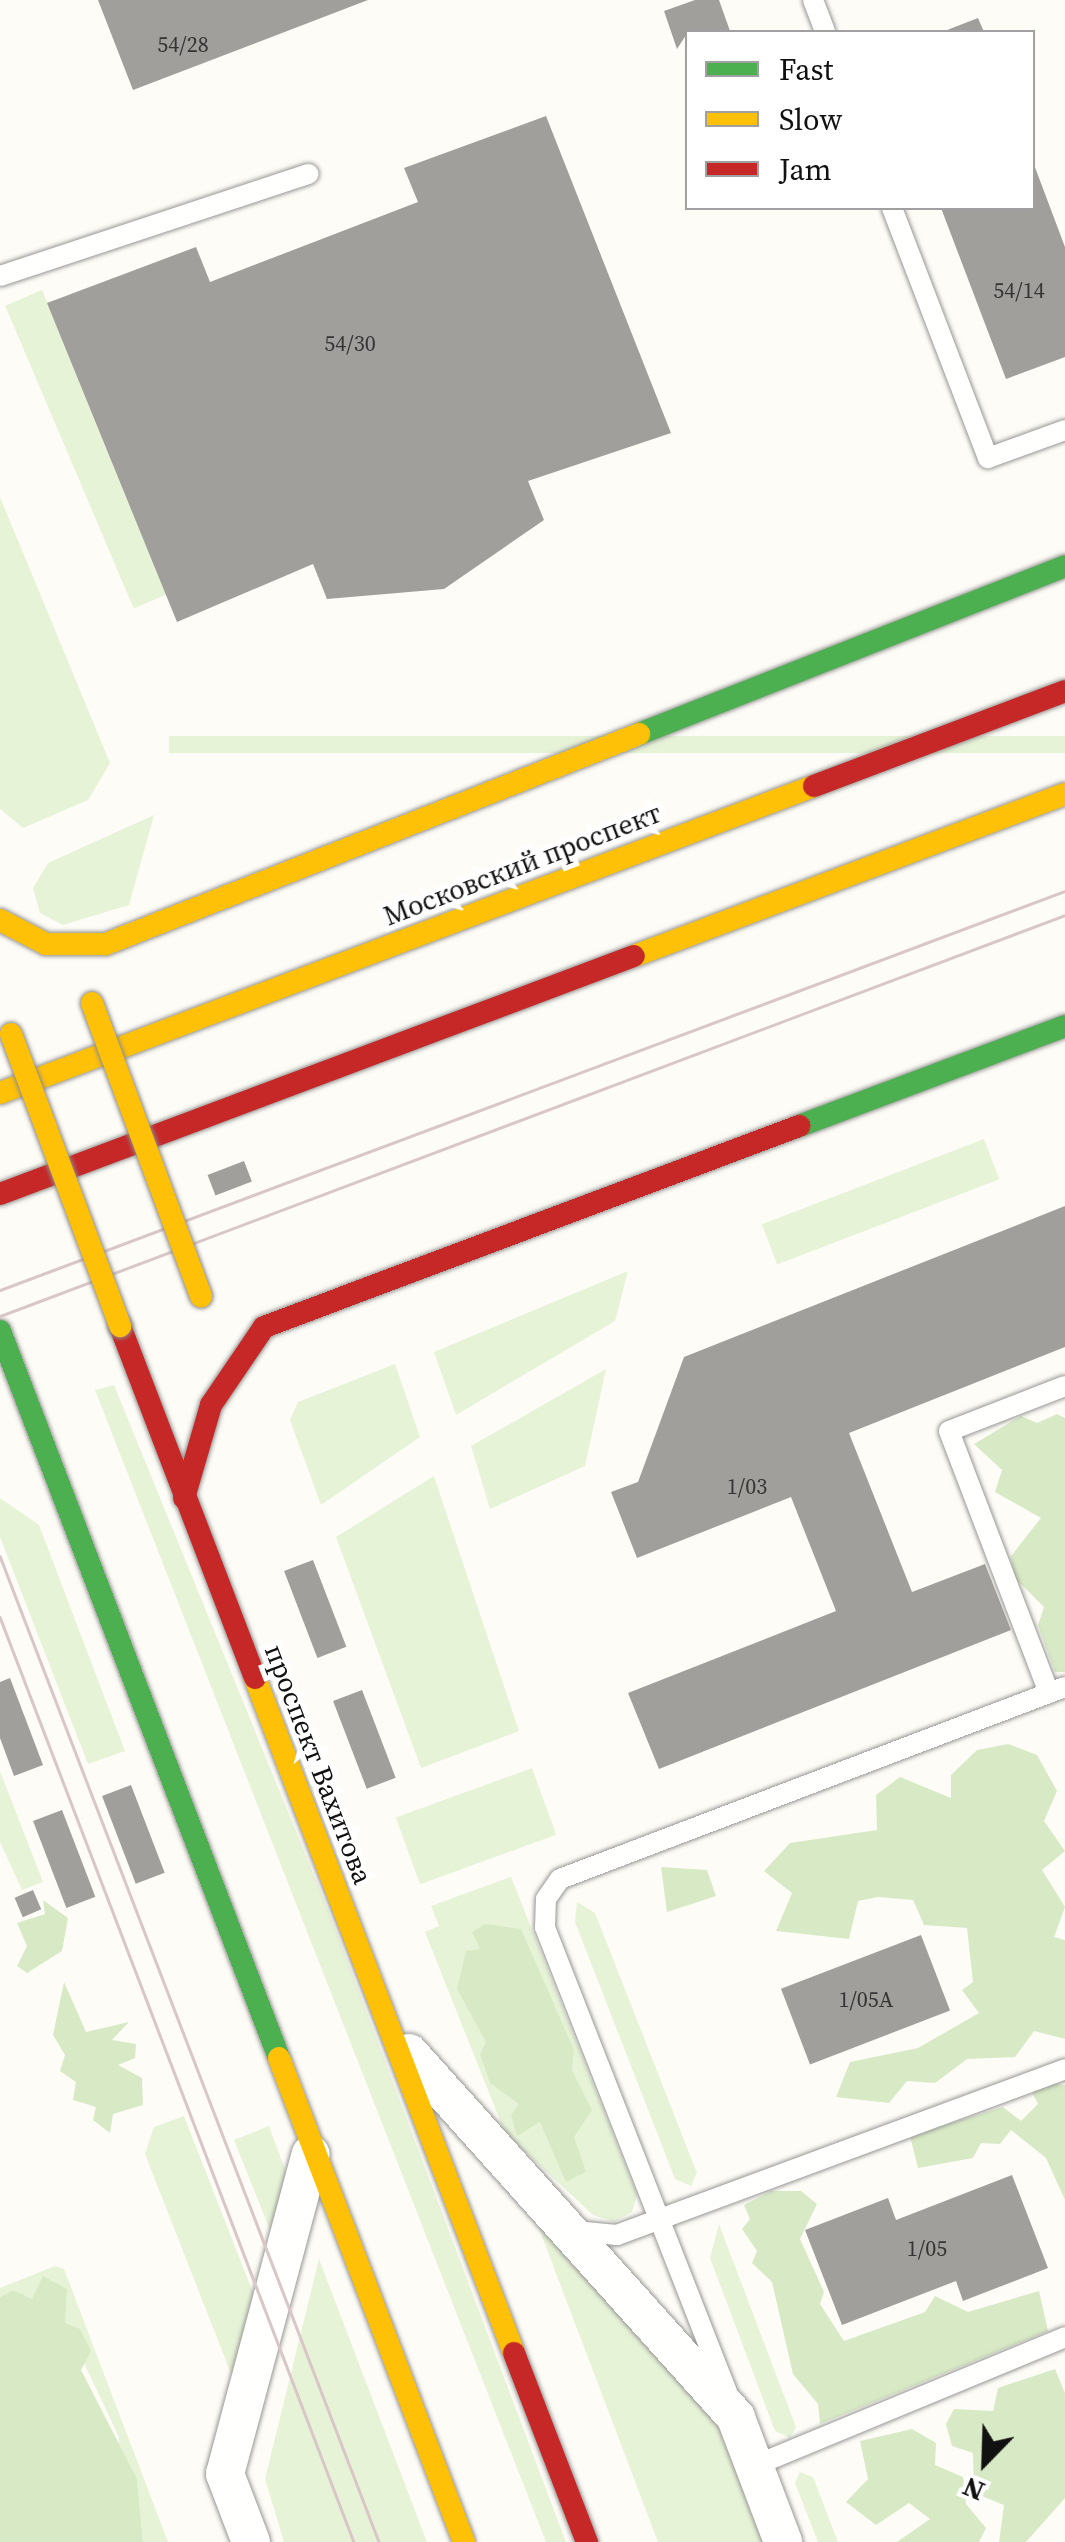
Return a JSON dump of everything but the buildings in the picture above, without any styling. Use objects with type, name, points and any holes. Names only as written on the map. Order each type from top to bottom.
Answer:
[{"type":"main road","points":[[0,920],[46,944],[106,944],[1065,566]]},
{"type":"main road","name":"Московский проспект","points":[[0,1093],[1065,691]]},
{"type":"main road","points":[[0,1194],[1065,794]]},
{"type":"main road","points":[[106,944],[89,984],[200,1296],[235,1319],[264,1327]]},
{"type":"main road","name":"проспект Вахитова","points":[[0,1005],[184,1498],[586,2542]]},
{"type":"main road","points":[[184,1498],[212,1404],[264,1327],[1065,1026]]},
{"type":"main road","points":[[0,1331],[312,2154],[464,2542]]},
{"type":"main road","points":[[13,1443],[40,1436]]},
{"type":"street","points":[[390,2032],[736,2418],[783,2542]]},
{"type":"street","points":[[250,2542],[225,2474],[312,2154]]},
{"type":"lane","points":[[813,0],[824,30]]},
{"type":"lane","points":[[0,276],[309,174]]},
{"type":"lane","points":[[893,210],[988,458],[1065,430]]},
{"type":"lane","points":[[736,2418],[545,1927],[552,1887],[1057,1690],[949,1430],[1065,1386]]},
{"type":"lane","points":[[567,2230],[617,2235],[1065,2070]]},
{"type":"lane","points":[[754,2466],[1065,2337]]},
{"type":"green space","points":[[42,290],[171,593],[134,608],[5,306]]},
{"type":"green space","points":[[0,497],[110,763],[88,800],[23,828],[0,809]]},
{"type":"green space","points":[[169,736],[1065,736],[1065,753],[169,753]]},
{"type":"green space","points":[[154,815],[129,905],[63,925],[40,913],[33,888],[48,863]]},
{"type":"green space","points":[[984,1139],[999,1179],[777,1264],[762,1224]]},
{"type":"green space","points":[[628,1271],[615,1321],[456,1415],[434,1352]]},
{"type":"green space","points":[[395,1364],[420,1437],[321,1505],[290,1420],[298,1402]]},
{"type":"green space","points":[[606,1369],[585,1466],[490,1509],[471,1446]]},
{"type":"green space","points":[[114,1385],[328,1910],[566,2542],[546,2542],[95,1390]]},
{"type":"green space","points":[[1057,1414],[1065,1418],[1065,1672],[1055,1672],[1038,1625],[1044,1607],[1014,1577],[1011,1556],[1041,1518],[995,1492],[1002,1470],[974,1444],[1021,1416],[1037,1423]]},
{"type":"green space","points":[[434,1476],[519,1731],[421,1768],[336,1537]]},
{"type":"green space","points":[[0,1498],[39,1525],[125,1751],[88,1764],[0,1537]]},
{"type":"green space","points":[[1008,1744],[1037,1755],[1057,1791],[1044,1821],[1065,1851],[1042,1870],[1065,1907],[1054,1937],[1065,1940],[1065,2039],[1034,2031],[1015,2057],[967,2059],[935,2083],[907,2081],[889,2103],[836,2097],[850,2062],[918,2048],[979,2013],[962,1990],[973,1982],[967,1928],[924,1925],[913,1900],[878,1897],[858,1901],[849,1939],[776,1931],[792,1893],[764,1871],[790,1843],[877,1830],[876,1795],[900,1777],[951,1798],[951,1775],[977,1750]]},
{"type":"green space","points":[[532,1768],[556,1835],[420,1884],[396,1818]]},
{"type":"green space","points":[[0,1771],[43,1882],[22,1890],[0,1842]]},
{"type":"green space","points":[[661,1867],[707,1870],[716,1896],[667,1912]]},
{"type":"green space","points":[[511,1877],[637,2195],[632,2212],[614,2222],[593,2215],[505,2133],[425,1932],[439,1926],[431,1906]]},
{"type":"green space","points":[[43,1900],[68,1918],[62,1951],[27,1973],[17,1966],[27,1946],[17,1923],[45,1914]]},
{"type":"green space","points":[[577,1902],[595,1913],[697,2173],[691,2186],[675,2179],[575,1922]]},
{"type":"green space","points":[[485,1924],[521,1929],[574,2050],[572,2070],[592,2110],[574,2137],[586,2172],[566,2182],[540,2122],[517,2136],[511,2115],[519,2104],[490,2083],[480,2054],[486,2042],[457,1989],[466,1951],[480,1949],[472,1932]]},
{"type":"green space","points":[[64,1982],[86,2032],[129,2022],[112,2040],[136,2044],[135,2058],[118,2065],[142,2078],[143,2105],[113,2114],[110,2133],[93,2120],[96,2107],[73,2100],[76,2082],[60,2071],[65,2055],[53,2035]]},
{"type":"green space","points":[[1049,2083],[1065,2085],[1065,2200],[1046,2158],[1011,2130],[1000,2144],[981,2143],[973,2158],[918,2168],[910,2136],[1003,2107],[1021,2121],[1038,2104],[1032,2092]]},
{"type":"green space","points":[[184,2116],[257,2303],[237,2389],[145,2154],[154,2127]]},
{"type":"green space","points":[[269,2126],[293,2191],[276,2245],[234,2140]]},
{"type":"green space","points":[[771,2191],[801,2191],[817,2204],[800,2239],[824,2292],[820,2304],[844,2341],[925,2312],[935,2296],[968,2312],[1039,2291],[1048,2331],[820,2424],[818,2404],[793,2374],[772,2282],[752,2263],[757,2251],[742,2229],[750,2219],[744,2205]]},
{"type":"green space","points":[[532,2210],[719,2418],[767,2542],[658,2542]]},
{"type":"green space","points":[[719,2224],[796,2427],[790,2438],[775,2431],[710,2258]]},
{"type":"green space","points":[[319,2259],[427,2542],[284,2542],[265,2479]]},
{"type":"green space","points":[[55,2266],[64,2269],[168,2542],[143,2542],[137,2480],[118,2456],[119,2437],[65,2323],[13,2290],[0,2297],[0,2288]]},
{"type":"green space","points":[[43,2276],[67,2289],[65,2323],[80,2329],[91,2351],[81,2370],[137,2479],[143,2542],[0,2542],[0,2297],[13,2290],[32,2299]]},
{"type":"green space","points":[[1055,2369],[1065,2393],[1065,2498],[1026,2542],[999,2542],[1004,2505],[974,2493],[973,2453],[952,2446],[946,2424],[954,2409],[993,2411],[998,2388]]},
{"type":"green space","points":[[912,2429],[936,2443],[935,2465],[963,2477],[966,2504],[986,2528],[979,2542],[897,2542],[930,2519],[909,2503],[876,2525],[846,2502],[868,2479],[860,2441]]},
{"type":"green space","points":[[800,2472],[813,2477],[838,2542],[818,2542],[795,2483]]},
{"type":"tram line","points":[[0,1290],[1065,891]]},
{"type":"tram line","points":[[0,1316],[1065,915]]},
{"type":"tram line","points":[[0,1556],[379,2542]]},
{"type":"tram line","points":[[0,1617],[354,2542]]},
{"type":"traffic: fast","points":[[639,734],[1065,566]]},
{"type":"traffic: fast","points":[[799,1126],[1065,1026]]},
{"type":"traffic: fast","points":[[0,1331],[279,2058]]},
{"type":"traffic: slow","points":[[0,920],[46,944],[106,944],[639,734]]},
{"type":"traffic: slow","points":[[0,1093],[814,786]]},
{"type":"traffic: slow","points":[[634,956],[1065,794]]},
{"type":"traffic: slow","points":[[92,1003],[201,1296]]},
{"type":"traffic: slow","points":[[11,1034],[120,1326]]},
{"type":"traffic: slow","points":[[255,1678],[514,2353]]},
{"type":"traffic: slow","points":[[279,2058],[464,2542]]},
{"type":"traffic: jam","points":[[814,786],[1065,691]]},
{"type":"traffic: jam","points":[[0,1194],[634,956]]},
{"type":"traffic: jam","points":[[184,1498],[211,1405],[264,1327],[799,1126]]},
{"type":"traffic: jam","points":[[120,1326],[255,1678]]},
{"type":"traffic: jam","points":[[514,2353],[587,2542]]}]
